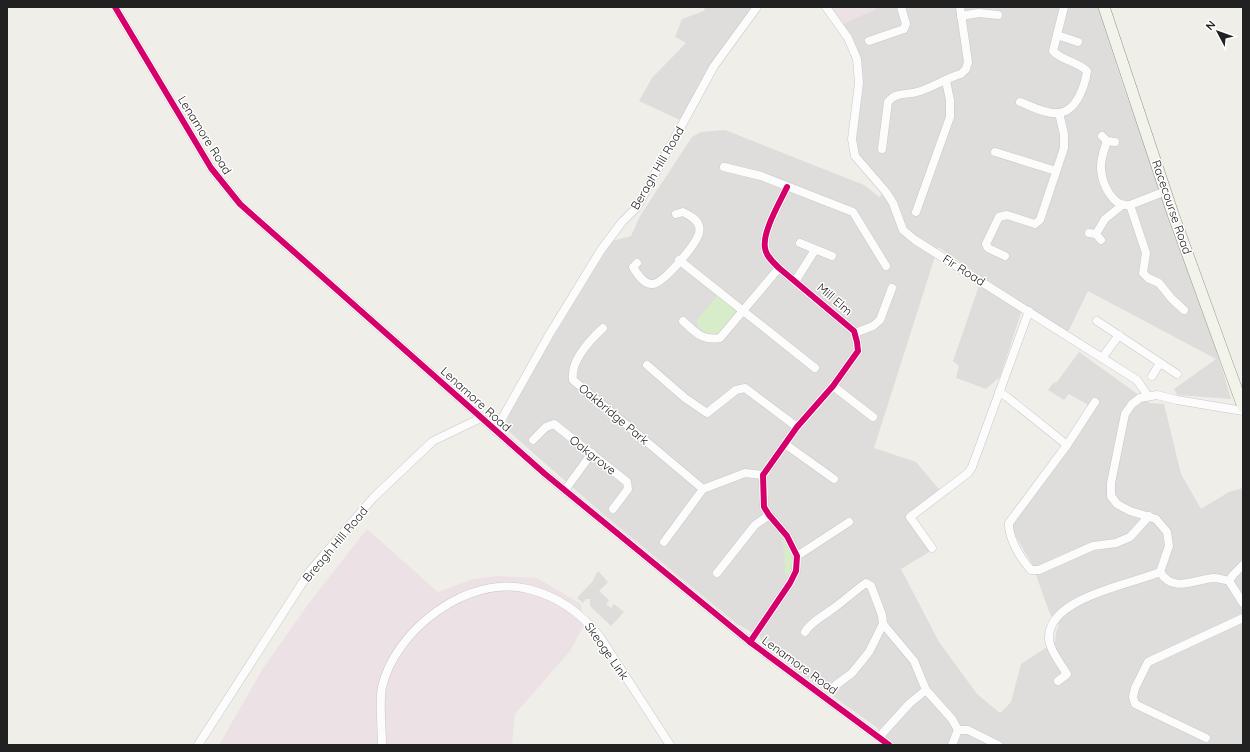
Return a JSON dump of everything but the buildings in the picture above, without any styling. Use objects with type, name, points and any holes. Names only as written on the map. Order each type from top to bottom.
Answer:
[{"type":"street","name":"Lenamore Road","points":[[115,7],[211,168],[225,188],[240,204],[495,431],[565,490],[750,642],[889,745]]},
{"type":"street","name":"Beragh Hill Road","points":[[495,431],[549,335],[601,250],[622,222],[637,207],[714,66],[757,7]]},
{"type":"street","name":"Fir Road","points":[[826,7],[848,38],[857,59],[859,83],[852,139],[855,156],[886,192],[893,203],[903,230],[915,240],[1137,380],[1148,396]]},
{"type":"street","points":[[869,41],[901,32],[904,29],[906,24],[901,7]]},
{"type":"street","points":[[882,149],[888,102],[891,98],[894,96],[917,92],[946,81],[961,74],[966,69],[968,62],[960,7]]},
{"type":"street","points":[[1020,102],[1046,112],[1059,113],[1067,110],[1081,94],[1087,71],[1080,64],[1057,56],[1053,51],[1064,7]]},
{"type":"street","name":"Racecourse Road","points":[[1104,7],[1166,191],[1243,407]]},
{"type":"street","points":[[961,16],[979,13],[998,15]]},
{"type":"street","points":[[1057,35],[1078,42]]},
{"type":"street","points":[[916,212],[950,117],[950,100],[946,81]]},
{"type":"street","points":[[1005,256],[988,248],[986,244],[995,221],[999,217],[1007,216],[1027,222],[1038,223],[1040,220],[1065,142],[1059,113]]},
{"type":"street","points":[[1108,140],[1102,155],[1101,169],[1103,180],[1107,189],[1126,206],[1146,252],[1143,273],[1148,278],[1159,283],[1172,299],[1184,310]]},
{"type":"street","points":[[995,152],[1056,172]]},
{"type":"street","points":[[724,167],[754,173],[854,212],[886,266]]},
{"type":"street","name":"Mill Elm","points":[[787,187],[771,219],[764,242],[765,249],[769,257],[779,268],[796,280],[855,333],[858,351],[833,386],[797,427]]},
{"type":"street","points":[[1095,236],[1105,220],[1126,206],[1166,191]]},
{"type":"street","points":[[637,263],[633,267],[636,273],[646,282],[653,284],[660,282],[680,260],[697,238],[699,225],[693,218],[683,212],[676,214]]},
{"type":"street","points":[[800,243],[832,256]]},
{"type":"street","points":[[796,280],[815,250]]},
{"type":"street","points":[[680,260],[815,368]]},
{"type":"street","points":[[683,321],[699,335],[710,340],[720,338],[742,310],[779,268]]},
{"type":"street","name":"Mill Elm","points":[[855,333],[873,326],[880,320],[892,288]]},
{"type":"street","points":[[932,548],[910,517],[968,473],[972,467],[1029,311]]},
{"type":"street","points":[[1097,321],[1177,374]]},
{"type":"street","name":"Oakbridge Park","points":[[603,328],[592,338],[579,358],[573,369],[573,380],[703,488]]},
{"type":"street","points":[[1102,358],[1119,335]]},
{"type":"street","points":[[1152,376],[1160,363]]},
{"type":"street","points":[[647,366],[690,402],[707,413],[736,390],[745,388],[797,427],[763,475],[764,507],[787,536],[797,556],[796,571],[790,583],[750,642]]},
{"type":"street","points":[[833,386],[873,417]]},
{"type":"street","points":[[999,392],[1067,445]]},
{"type":"street","points":[[1160,572],[1169,546],[1167,532],[1156,519],[1130,511],[1117,504],[1112,496],[1112,483],[1125,414],[1132,404],[1140,398],[1148,396],[1166,396],[1177,400],[1243,411]]},
{"type":"street","points":[[1095,402],[1067,445],[1009,523],[1009,530],[1025,563],[1031,570],[1039,570],[1093,546],[1116,543],[1130,537],[1149,516]]},
{"type":"street","name":"Breagh Hill Road","points":[[198,745],[310,571],[362,510],[433,441],[481,418]]},
{"type":"street","name":"Oakgrove","points":[[534,440],[546,427],[554,424],[627,482],[628,489],[613,509]]},
{"type":"street","points":[[785,444],[834,479]]},
{"type":"street","points":[[565,490],[592,453]]},
{"type":"street","points":[[664,542],[703,488],[745,473],[763,475]]},
{"type":"street","points":[[716,573],[755,525],[769,515]]},
{"type":"street","points":[[797,556],[849,522]]},
{"type":"street","points":[[1229,581],[1243,565]]},
{"type":"street","points":[[1160,572],[1170,582],[1177,584],[1214,578],[1229,581],[1243,603]]},
{"type":"street","points":[[1058,681],[1067,674],[1051,645],[1049,637],[1051,627],[1056,619],[1076,603],[1102,591],[1160,572]]},
{"type":"street","points":[[805,632],[809,625],[832,610],[866,583],[871,586],[882,615],[883,624],[869,652],[852,672],[836,685]]},
{"type":"street","name":"Skeoge Link","points":[[382,745],[382,688],[397,651],[414,630],[439,610],[473,592],[499,586],[528,589],[551,598],[573,609],[588,622],[600,637],[670,745]]},
{"type":"street","points":[[1206,738],[1134,704],[1133,697],[1135,688],[1148,662],[1243,618]]},
{"type":"street","points":[[883,624],[914,660],[926,690],[952,719],[958,730]]},
{"type":"street","points":[[879,737],[910,702],[926,690]]},
{"type":"street","points":[[952,745],[958,730]]},
{"type":"street","points":[[958,730],[968,730],[998,745]]},
{"type":"shaded area","points":[[705,7],[755,7],[680,120],[639,101],[652,78],[686,43],[675,37],[682,19],[704,11]]},
{"type":"shaded area","points":[[825,7],[875,7],[876,9],[840,25]]},
{"type":"shaded area","points":[[875,7],[1098,7],[1122,82],[1217,352],[1231,399],[1177,395],[1174,389],[1216,359],[1088,291],[1068,332],[1024,304],[1000,377],[986,389],[956,378],[959,366],[953,361],[982,277],[938,247],[874,448],[916,462],[943,494],[913,518],[934,549],[901,569],[939,642],[977,694],[1000,713],[1011,702],[1021,664],[1055,642],[1056,632],[1059,625],[1050,614],[1032,564],[1013,532],[1013,523],[1069,448],[1095,409],[1069,394],[1064,400],[1048,390],[1054,382],[1056,383],[1079,352],[1150,403],[1164,404],[1181,474],[1201,509],[1229,492],[1243,488],[1243,745],[881,745],[888,739],[876,727],[796,670],[761,641],[760,637],[737,624],[604,515],[505,428],[510,410],[517,396],[612,241],[631,236],[640,216],[692,137],[701,132],[725,130],[864,185],[879,197],[888,189],[859,161],[854,141],[863,81],[861,63],[840,25],[875,9]]},
{"type":"shaded area","points":[[367,529],[438,592],[473,579],[498,576],[537,578],[581,604],[583,627],[570,651],[515,714],[512,745],[219,745],[263,668],[312,599]]},
{"type":"shaded area","points":[[598,571],[608,582],[599,591],[609,600],[606,604],[611,608],[614,604],[624,612],[611,626],[590,606],[590,599],[586,599],[583,603],[577,598],[592,582]]},
{"type":"green space","points":[[718,295],[736,311],[721,332],[710,335],[698,327],[697,320]]},
{"type":"green space","points":[[780,534],[788,542],[792,553],[793,559],[789,576],[785,573],[784,549]]},
{"type":"cycle path","points":[[115,7],[211,168],[240,204],[545,474],[750,642],[889,745]]},
{"type":"cycle path","points":[[750,642],[790,583],[796,571],[797,556],[787,536],[764,507],[763,475],[797,427],[833,386],[858,351],[854,331],[779,268],[767,254],[765,248],[766,234],[772,217],[787,187]]}]
